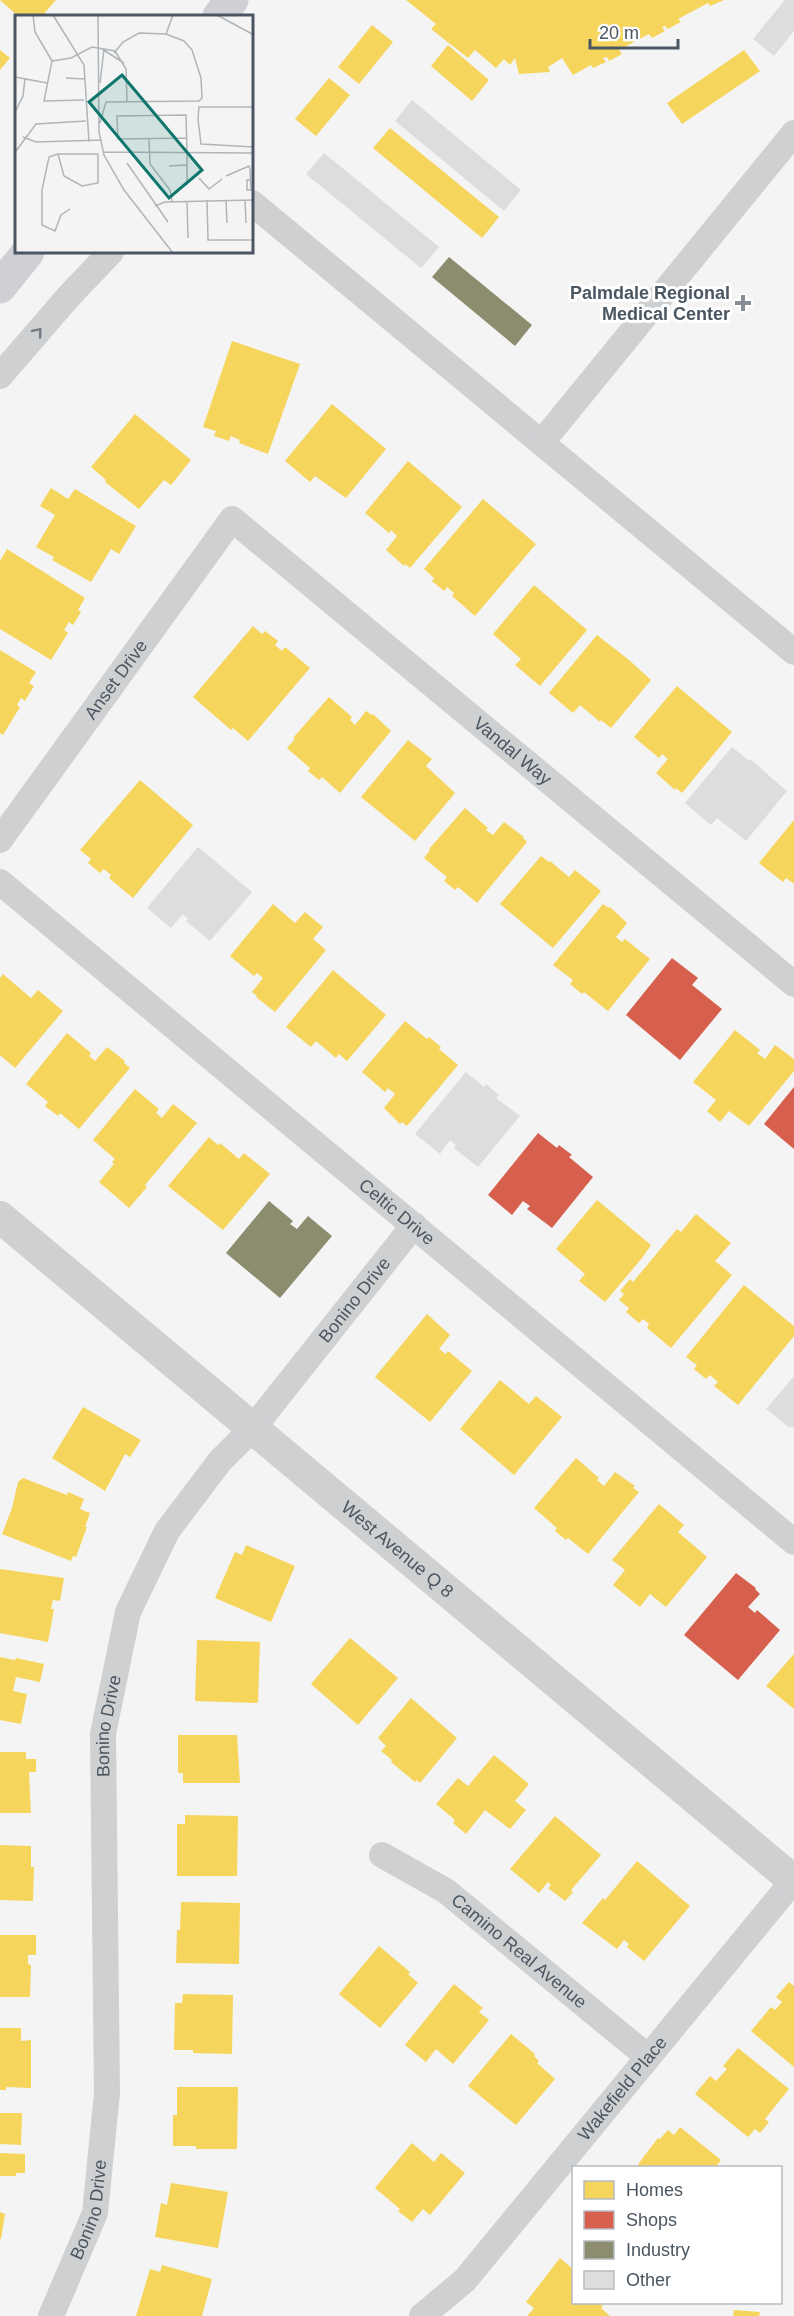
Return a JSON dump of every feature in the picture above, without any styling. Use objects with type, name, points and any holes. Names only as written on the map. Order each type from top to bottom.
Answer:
[{"type":"main road","points":[[220,15],[232,0]]},
{"type":"main road","points":[[0,287],[26,254]]},
{"type":"street","points":[[542,442],[794,133]]},
{"type":"street","points":[[254,205],[794,652]]},
{"type":"street","points":[[0,376],[69,296],[109,254]]},
{"type":"street","name":"Anset Drive","points":[[0,840],[232,519]]},
{"type":"street","name":"Vandal Way","points":[[232,519],[794,984]]},
{"type":"street","name":"Celtic Drive","points":[[0,882],[794,1542]]},
{"type":"street","name":"West Avenue Q 8","points":[[0,1217],[794,1881]]},
{"type":"street","name":"Bonino Drive","points":[[51,2316],[95,2213],[106,2093],[104,1734],[128,1612],[167,1531],[220,1461],[253,1428],[414,1225]]},
{"type":"street","name":"Camino Real Avenue","points":[[382,1855],[446,1891],[648,2057]]},
{"type":"street","name":"Wakefield Place","points":[[422,2316],[465,2280],[794,1881]]},
{"type":"building: Homes","points":[[0,0],[56,0],[43,15],[17,15]]},
{"type":"building: Homes","points":[[406,0],[724,0],[710,6],[708,3],[678,19],[681,22],[668,29],[665,26],[662,27],[665,31],[652,38],[649,34],[619,50],[622,54],[609,61],[607,57],[603,58],[606,62],[593,68],[591,65],[573,75],[562,58],[548,67],[550,72],[519,74],[515,58],[510,65],[504,59],[496,68],[475,50],[468,58],[431,29],[436,24]]},
{"type":"building: Homes","points":[[372,25],[393,42],[359,84],[338,67]]},
{"type":"building: Homes","points":[[448,45],[489,80],[472,101],[431,66]]},
{"type":"building: Homes","points":[[0,50],[10,58],[0,70]]},
{"type":"building: Homes","points":[[744,50],[760,71],[682,124],[667,103]]},
{"type":"building: Homes","points":[[329,78],[350,95],[316,136],[295,119]]},
{"type":"building: Homes","points":[[390,128],[499,217],[482,238],[373,148]]},
{"type":"building: Homes","points":[[232,341],[300,364],[268,454],[239,443],[240,440],[231,436],[229,441],[214,436],[216,431],[203,427]]},
{"type":"building: Homes","points":[[332,404],[386,449],[346,498],[315,476],[310,482],[285,461]]},
{"type":"building: Homes","points":[[135,414],[191,460],[171,485],[164,480],[139,509],[105,482],[106,480],[91,467]]},
{"type":"building: Homes","points":[[408,461],[462,507],[410,568],[405,564],[404,566],[386,550],[397,536],[391,530],[389,533],[365,513]]},
{"type":"building: Homes","points":[[51,488],[68,499],[75,489],[136,526],[119,554],[111,549],[91,582],[52,560],[54,557],[36,547],[55,515],[40,506]]},
{"type":"building: Homes","points":[[483,499],[536,544],[475,616],[452,596],[454,593],[447,587],[444,591],[432,581],[434,578],[424,569]]},
{"type":"building: Homes","points":[[7,549],[85,598],[78,610],[81,612],[73,625],[69,622],[64,630],[68,633],[51,660],[0,629],[0,561]]},
{"type":"building: Homes","points":[[534,585],[587,630],[540,686],[515,665],[521,659],[493,634]]},
{"type":"building: Homes","points":[[253,626],[262,634],[265,631],[278,641],[275,645],[282,651],[285,647],[310,668],[248,741],[233,728],[231,730],[193,697]]},
{"type":"building: Homes","points":[[597,635],[651,680],[611,728],[580,705],[573,713],[549,693]]},
{"type":"building: Homes","points":[[0,650],[36,672],[29,683],[34,686],[25,701],[21,698],[17,705],[20,707],[3,735],[0,733]]},
{"type":"building: Homes","points":[[677,686],[732,732],[682,793],[676,788],[675,790],[656,773],[668,759],[662,754],[659,758],[634,737]]},
{"type":"building: Homes","points":[[329,697],[352,717],[350,720],[355,725],[366,711],[373,714],[391,731],[340,793],[322,777],[319,780],[308,771],[310,768],[287,748]]},
{"type":"building: Homes","points":[[408,740],[432,759],[426,766],[455,793],[415,841],[361,797]]},
{"type":"building: Homes","points":[[140,780],[193,825],[133,898],[109,878],[111,875],[104,869],[100,873],[88,863],[91,859],[80,850]]},
{"type":"building: Homes","points":[[465,808],[493,835],[504,822],[524,837],[527,842],[477,903],[458,887],[455,890],[444,881],[447,877],[424,858],[429,849]]},
{"type":"building: Homes","points":[[794,820],[794,884],[786,878],[783,882],[759,863]]},
{"type":"building: Homes","points":[[541,856],[569,877],[575,870],[601,891],[553,948],[500,904]]},
{"type":"building: Homes","points":[[273,904],[295,923],[305,912],[323,927],[313,939],[326,950],[275,1012],[252,992],[263,978],[257,973],[254,976],[230,956]]},
{"type":"building: Homes","points":[[603,904],[610,907],[627,923],[616,937],[622,942],[625,939],[650,959],[608,1011],[570,984],[573,980],[553,965]]},
{"type":"building: Homes","points":[[333,970],[386,1015],[347,1061],[339,1054],[336,1058],[316,1041],[311,1047],[286,1027]]},
{"type":"building: Homes","points":[[3,974],[31,998],[38,990],[63,1011],[15,1068],[0,1055],[0,978]]},
{"type":"building: Homes","points":[[405,1021],[427,1039],[429,1037],[458,1065],[407,1126],[402,1122],[400,1124],[384,1108],[395,1094],[388,1088],[385,1092],[362,1072]]},
{"type":"building: Homes","points":[[735,1030],[760,1050],[757,1053],[765,1059],[775,1045],[794,1059],[794,1071],[749,1126],[729,1111],[720,1122],[707,1111],[716,1100],[693,1082]]},
{"type":"building: Homes","points":[[67,1033],[91,1053],[89,1056],[95,1061],[107,1047],[130,1068],[79,1129],[60,1113],[58,1116],[45,1106],[48,1102],[26,1084]]},
{"type":"building: Homes","points":[[135,1089],[159,1109],[156,1113],[162,1118],[173,1104],[197,1123],[145,1185],[147,1187],[129,1208],[99,1182],[114,1164],[112,1162],[115,1159],[93,1140]]},
{"type":"building: Homes","points":[[209,1137],[239,1159],[244,1153],[270,1174],[223,1230],[168,1186]]},
{"type":"building: Homes","points":[[597,1200],[651,1245],[605,1302],[579,1281],[585,1274],[556,1249]]},
{"type":"building: Homes","points":[[696,1214],[731,1243],[715,1261],[732,1275],[671,1348],[647,1328],[649,1324],[643,1319],[639,1323],[626,1312],[629,1308],[619,1300],[624,1294],[620,1291],[630,1279],[633,1282],[677,1229],[681,1232]]},
{"type":"building: Homes","points":[[744,1285],[794,1326],[794,1336],[738,1405],[714,1386],[718,1382],[710,1375],[706,1379],[694,1369],[697,1365],[686,1357]]},
{"type":"building: Homes","points":[[427,1314],[450,1335],[439,1349],[446,1354],[448,1351],[472,1371],[430,1422],[375,1377]]},
{"type":"building: Homes","points":[[500,1380],[529,1404],[536,1396],[562,1417],[514,1475],[460,1429]]},
{"type":"building: Homes","points":[[83,1407],[141,1440],[130,1457],[125,1454],[105,1491],[52,1458]]},
{"type":"building: Homes","points":[[576,1458],[599,1478],[597,1480],[604,1486],[615,1472],[635,1486],[633,1488],[639,1492],[588,1554],[555,1531],[557,1528],[534,1508]]},
{"type":"building: Homes","points":[[23,1478],[84,1499],[80,1509],[90,1513],[76,1557],[73,1556],[71,1561],[2,1534],[12,1508],[18,1482]]},
{"type":"building: Homes","points":[[659,1504],[684,1525],[678,1532],[707,1557],[666,1607],[650,1594],[640,1607],[613,1585],[625,1570],[612,1560]]},
{"type":"building: Homes","points":[[246,1545],[295,1566],[271,1622],[215,1598],[235,1552],[242,1555]]},
{"type":"building: Homes","points":[[0,1569],[64,1578],[60,1601],[53,1600],[51,1609],[54,1609],[48,1642],[0,1633]]},
{"type":"building: Homes","points":[[350,1638],[398,1678],[358,1725],[311,1684]]},
{"type":"building: Homes","points":[[197,1640],[260,1642],[258,1703],[195,1701]]},
{"type":"building: Homes","points":[[794,1654],[794,1709],[766,1686]]},
{"type":"building: Homes","points":[[0,1657],[44,1664],[40,1682],[16,1677],[13,1691],[27,1694],[21,1724],[0,1720]]},
{"type":"building: Homes","points":[[411,1698],[457,1738],[420,1783],[417,1780],[415,1782],[391,1762],[392,1760],[381,1751],[386,1746],[378,1738]]},
{"type":"building: Homes","points":[[178,1735],[237,1735],[240,1783],[183,1783],[183,1773],[178,1773]]},
{"type":"building: Homes","points":[[0,1752],[26,1752],[26,1759],[36,1759],[36,1772],[29,1772],[31,1813],[0,1813]]},
{"type":"building: Homes","points":[[494,1755],[529,1784],[515,1801],[526,1810],[510,1829],[485,1810],[466,1834],[453,1823],[455,1820],[436,1804],[458,1778],[468,1786]]},
{"type":"building: Homes","points":[[185,1815],[238,1816],[237,1876],[177,1876],[177,1824],[185,1824]]},
{"type":"building: Homes","points":[[555,1816],[601,1855],[571,1890],[573,1892],[565,1901],[548,1888],[551,1885],[548,1882],[539,1893],[510,1869]]},
{"type":"building: Homes","points":[[0,1845],[31,1846],[31,1867],[34,1867],[33,1901],[0,1900]]},
{"type":"building: Homes","points":[[637,1861],[690,1906],[644,1961],[627,1947],[629,1944],[624,1940],[617,1949],[582,1923],[603,1898],[605,1900]]},
{"type":"building: Homes","points":[[181,1902],[240,1903],[239,1964],[176,1963]]},
{"type":"building: Homes","points":[[0,1935],[36,1935],[36,1955],[28,1955],[28,1964],[31,1965],[30,1997],[0,1997]]},
{"type":"building: Homes","points":[[379,1946],[410,1972],[408,1974],[418,1983],[380,2028],[339,1994]]},
{"type":"building: Homes","points":[[789,1982],[794,1986],[794,2067],[751,2031],[771,2007],[775,2010],[782,2002],[776,1997]]},
{"type":"building: Homes","points":[[454,1984],[483,2008],[479,2012],[489,2020],[453,2064],[436,2049],[426,2062],[405,2045]]},
{"type":"building: Homes","points":[[183,1994],[233,1995],[232,2054],[174,2050],[175,2003],[182,2003]]},
{"type":"building: Homes","points":[[0,2028],[21,2028],[21,2041],[31,2040],[31,2088],[6,2087],[6,2090],[0,2090]]},
{"type":"building: Homes","points":[[511,2034],[535,2054],[534,2056],[539,2061],[537,2063],[555,2079],[516,2125],[468,2086]]},
{"type":"building: Homes","points":[[738,2048],[789,2089],[765,2119],[769,2122],[760,2133],[755,2129],[748,2137],[695,2094],[710,2076],[716,2081],[727,2069],[723,2066]]},
{"type":"building: Homes","points":[[177,2087],[238,2087],[237,2149],[196,2149],[196,2146],[173,2146],[173,2115],[177,2115]]},
{"type":"building: Homes","points":[[0,2113],[22,2113],[21,2145],[0,2144]]},
{"type":"building: Homes","points":[[680,2127],[721,2160],[716,2166],[638,2166],[658,2138],[660,2139],[668,2130],[674,2135]]},
{"type":"building: Homes","points":[[412,2143],[434,2162],[441,2153],[465,2173],[430,2215],[423,2209],[412,2222],[375,2188]]},
{"type":"building: Homes","points":[[0,2153],[25,2154],[25,2173],[16,2173],[16,2176],[0,2176]]},
{"type":"building: Homes","points":[[171,2183],[228,2192],[218,2248],[155,2237],[161,2203],[167,2205]]},
{"type":"building: Homes","points":[[0,2212],[5,2214],[1,2239],[0,2239]]},
{"type":"building: Homes","points":[[560,2258],[572,2268],[572,2304],[602,2304],[601,2308],[610,2316],[527,2316],[534,2308],[526,2302]]},
{"type":"building: Homes","points":[[162,2265],[212,2279],[202,2316],[136,2316],[150,2269],[160,2272]]},
{"type":"building: Homes","points":[[734,2310],[760,2312],[759,2316],[733,2316]]},
{"type":"building: Shops","points":[[672,958],[698,978],[692,985],[722,1009],[680,1060],[626,1015]]},
{"type":"building: Shops","points":[[794,1087],[794,1149],[764,1124]]},
{"type":"building: Shops","points":[[538,1133],[557,1148],[559,1145],[572,1155],[569,1157],[593,1177],[552,1228],[527,1209],[530,1206],[523,1201],[512,1215],[488,1195]]},
{"type":"building: Shops","points":[[736,1573],[756,1588],[760,1594],[748,1607],[755,1613],[757,1610],[780,1630],[738,1680],[684,1635]]},
{"type":"building: Industry","points":[[449,257],[532,325],[515,346],[432,277]]},
{"type":"building: Industry","points":[[269,1201],[293,1221],[290,1224],[297,1229],[308,1216],[332,1236],[280,1298],[226,1253]]},
{"type":"building: Other","points":[[785,0],[794,0],[794,31],[774,56],[753,39]]},
{"type":"building: Other","points":[[412,100],[521,190],[504,211],[395,121]]},
{"type":"building: Other","points":[[324,153],[439,247],[421,268],[306,174]]},
{"type":"building: Other","points":[[732,747],[748,760],[750,759],[787,791],[746,841],[717,818],[711,825],[685,803]]},
{"type":"building: Other","points":[[198,847],[252,892],[210,941],[186,921],[188,919],[183,914],[171,928],[147,908]]},
{"type":"building: Other","points":[[466,1072],[484,1087],[486,1084],[499,1095],[496,1098],[520,1116],[478,1167],[454,1148],[456,1145],[450,1140],[440,1154],[415,1134]]},
{"type":"building: Other","points":[[794,1376],[794,1428],[792,1426],[790,1428],[766,1409]]},
{"type":"place","name":"Palmdale Regional Medical Center","points":[[743,303]]}]
